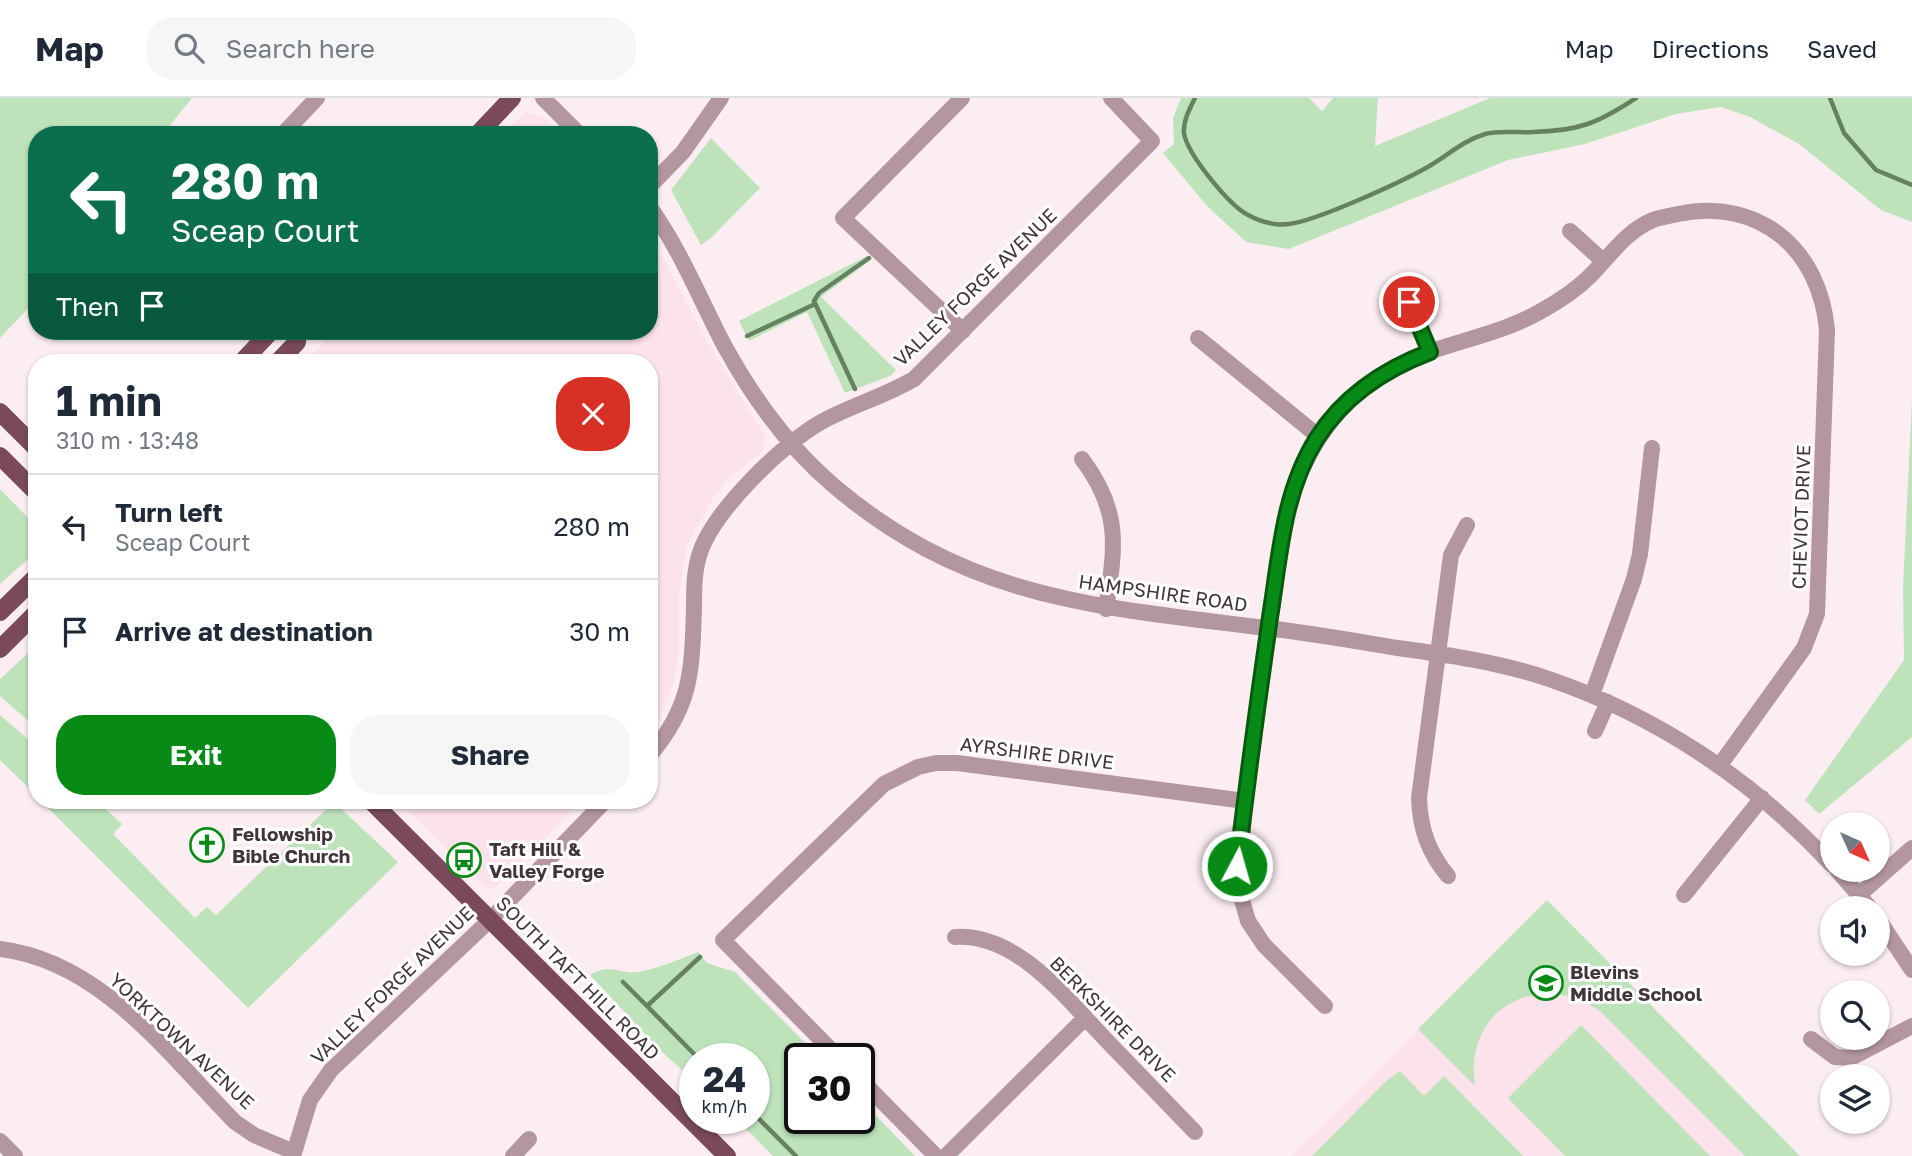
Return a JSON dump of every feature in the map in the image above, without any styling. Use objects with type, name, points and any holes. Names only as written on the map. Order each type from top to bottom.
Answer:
[{"type":"main road","points":[[486,126],[512,98]]},
{"type":"main road","points":[[249,354],[263,340]]},
{"type":"main road","points":[[286,354],[297,340]]},
{"type":"main road","points":[[0,412],[28,440]]},
{"type":"main road","points":[[0,456],[28,484]]},
{"type":"main road","points":[[0,612],[28,585]]},
{"type":"main road","points":[[0,649],[28,621]]},
{"type":"main road","name":"SOUTH TAFT HILL ROAD","points":[[379,809],[727,1156]]},
{"type":"street","points":[[291,126],[317,98]]},
{"type":"street","points":[[543,98],[571,126]]},
{"type":"street","points":[[658,178],[692,142],[721,98]]},
{"type":"street","points":[[962,98],[843,218],[963,331]]},
{"type":"street","name":"VALLEY FORGE AVENUE","points":[[658,745],[682,708],[691,679],[694,575],[706,537],[729,503],[820,423],[914,379],[1152,141],[1111,98]]},
{"type":"street","name":"CHEVIOT DRIVE","points":[[1603,261],[1628,235],[1653,219],[1701,211],[1732,213],[1771,228],[1795,248],[1820,289],[1827,330],[1817,614],[1804,648],[1720,765]]},
{"type":"street","name":"HAMPSHIRE ROAD","points":[[658,223],[744,381],[792,445],[866,512],[915,543],[1018,588],[1106,609],[1269,628],[1437,653],[1474,659],[1544,677],[1608,702],[1681,740],[1720,765],[1762,798],[1820,853]]},
{"type":"street","points":[[1325,1006],[1264,945],[1248,921],[1238,886],[1237,866],[1245,801],[1289,501],[1318,436],[1348,401],[1366,386],[1401,363],[1517,324],[1566,296],[1603,261],[1570,231]]},
{"type":"street","points":[[1402,284],[1430,352]]},
{"type":"street","points":[[1198,338],[1318,436]]},
{"type":"street","points":[[1592,695],[1634,579],[1640,554],[1652,448]]},
{"type":"street","points":[[1082,460],[1097,479],[1111,513],[1114,555],[1106,609]]},
{"type":"street","points":[[1448,876],[1428,846],[1419,815],[1451,555],[1467,525]]},
{"type":"street","points":[[1595,732],[1608,702]]},
{"type":"street","name":"AYRSHIRE DRIVE","points":[[824,1043],[723,940],[869,796],[899,774],[936,763],[957,763],[1245,801]]},
{"type":"street","points":[[1684,895],[1762,798]]},
{"type":"street","name":"VALLEY FORGE AVENUE","points":[[294,1154],[310,1100],[331,1070],[490,920],[597,809]]},
{"type":"street","points":[[1848,882],[1859,895],[1912,848]]},
{"type":"street","name":"BERKSHIRE DRIVE","points":[[955,937],[972,936],[1014,955],[1047,980],[1195,1132]]},
{"type":"street","points":[[1890,937],[1912,970]]},
{"type":"street","name":"YORKTOWN AVENUE","points":[[0,949],[52,963],[101,990],[235,1122],[254,1135],[294,1154]]},
{"type":"street","points":[[946,1156],[1085,1018]]},
{"type":"street","points":[[1811,1039],[1835,1057],[1850,1058],[1912,1026]]},
{"type":"street","points":[[875,1094],[936,1156]]},
{"type":"street","points":[[513,1156],[529,1139]]},
{"type":"street","points":[[0,1141],[15,1156]]},
{"type":"shaded area","points":[[526,112],[542,116],[552,126],[512,126]]},
{"type":"shaded area","points":[[658,249],[711,348],[765,437],[764,449],[727,481],[712,499],[687,546],[679,594],[679,653],[672,688],[658,720],[658,354],[313,354],[327,340],[658,340]]},
{"type":"shaded area","points":[[405,809],[574,809],[495,888],[488,888]]},
{"type":"shaded area","name":"Blevins Middle School","points":[[1547,900],[1800,1156],[1291,1156],[1389,1059]]},
{"type":"green space","points":[[0,98],[192,98],[169,126],[28,126],[28,308],[0,338]]},
{"type":"green space","points":[[1181,98],[1309,98],[1322,111],[1333,98],[1378,98],[1375,146],[1490,98],[1912,98],[1912,222],[1881,210],[1799,144],[1750,117],[1721,107],[1676,114],[1585,144],[1508,160],[1289,249],[1246,242],[1207,206],[1163,153],[1174,144],[1173,118]]},
{"type":"green space","points":[[711,138],[760,188],[701,245],[671,190]]},
{"type":"green space","points":[[867,256],[871,260],[821,297],[896,370],[890,376],[845,393],[807,312],[749,341],[739,321]]},
{"type":"green space","points":[[1912,400],[1912,737],[1819,814],[1805,800],[1904,660],[1903,586]]},
{"type":"green space","points":[[0,489],[28,518],[28,559],[0,584]]},
{"type":"green space","points":[[28,653],[28,721],[0,696],[0,679]]},
{"type":"green space","points":[[0,715],[28,739],[28,787],[0,760]]},
{"type":"green space","points":[[49,809],[106,809],[122,824],[113,834],[195,918],[207,907],[216,915],[327,809],[341,809],[398,862],[248,1008]]},
{"type":"green space","points":[[1547,900],[1800,1156],[1745,1156],[1601,1012],[1577,999],[1553,994],[1531,996],[1510,1003],[1493,1017],[1481,1035],[1474,1059],[1475,1086],[1418,1029]]},
{"type":"green space","points":[[698,952],[707,963],[735,972],[805,1043],[784,1043],[784,1134],[875,1134],[875,1115],[915,1156],[773,1156],[751,1134],[770,1134],[770,1043],[679,1043],[679,1067],[590,975],[604,969],[639,972]]},
{"type":"green space","points":[[1581,1025],[1710,1156],[1565,1156],[1508,1098]]},
{"type":"green space","points":[[1400,1071],[1424,1096],[1444,1076],[1523,1156],[1312,1156],[1386,1081]]},
{"type":"waterway","points":[[1195,98],[1186,119],[1184,133],[1201,166],[1230,201],[1248,215],[1273,224],[1302,221],[1378,192],[1485,134],[1576,127],[1610,114],[1636,98]]},
{"type":"waterway","points":[[1830,98],[1844,133],[1876,170],[1912,185]]},
{"type":"waterway","points":[[855,389],[814,301],[819,293],[869,258]]},
{"type":"waterway","points":[[747,336],[813,305]]},
{"type":"waterway","points":[[623,982],[647,1006],[700,957]]},
{"type":"waterway","points":[[647,1006],[683,1043]]},
{"type":"waterway","points":[[770,1130],[796,1156]]},
{"type":"place","name":"Fellowship Bible Church","points":[[207,845]]},
{"type":"place","name":"Taft Hill & Valley Forge","points":[[464,860]]},
{"type":"place","name":"Blevins Middle School","points":[[1546,983]]},
{"type":"route","points":[[1237,866],[1258,699],[1289,501],[1318,436],[1348,401],[1401,363],[1430,352],[1409,302]]}]
